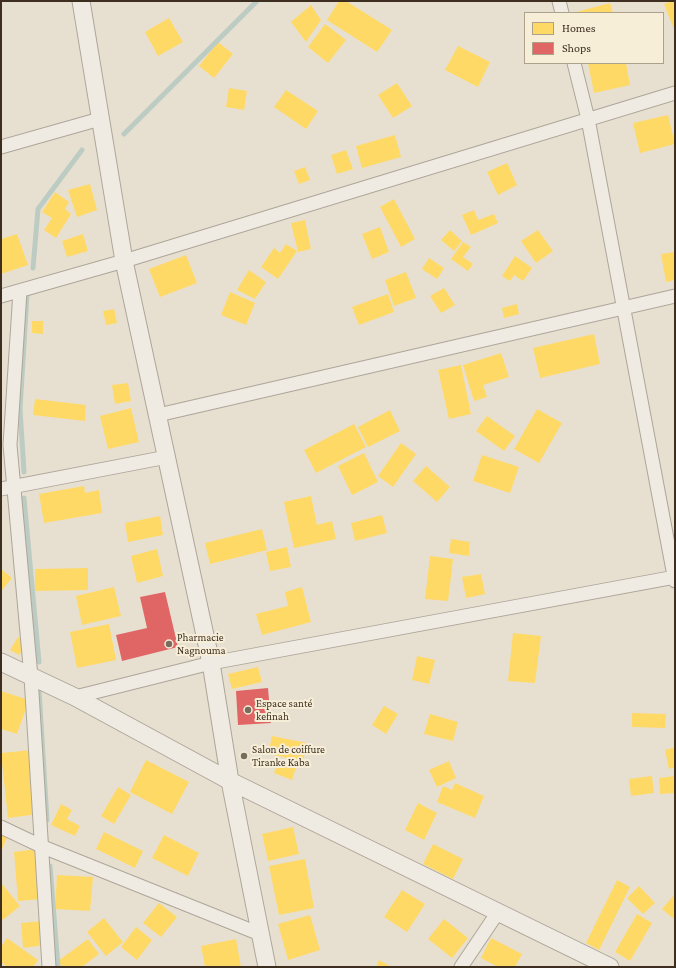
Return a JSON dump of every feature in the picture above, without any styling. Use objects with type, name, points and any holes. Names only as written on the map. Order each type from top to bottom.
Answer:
[{"type":"street","points":[[81,1],[124,261],[211,663],[230,781],[267,967]]},
{"type":"street","points":[[559,1],[562,12]]},
{"type":"street","points":[[75,697],[211,663],[675,579],[588,119],[574,64]]},
{"type":"street","points":[[1,296],[124,261],[675,93]]},
{"type":"street","points":[[1,146],[100,119]]},
{"type":"street","points":[[20,291],[10,445],[31,677],[49,967]]},
{"type":"street","points":[[158,415],[675,296]]},
{"type":"street","points":[[1,490],[167,457]]},
{"type":"street","points":[[1,662],[75,697],[230,781],[610,967]]},
{"type":"street","points":[[1,827],[42,848],[260,934]]},
{"type":"street","points":[[461,967],[498,912]]},
{"type":"building: Homes","points":[[339,1],[346,1],[392,30],[377,52],[327,20]]},
{"type":"building: Homes","points":[[675,1],[675,32],[664,4]]},
{"type":"building: Homes","points":[[610,3],[613,12],[576,12]]},
{"type":"building: Homes","points":[[311,5],[321,20],[306,42],[291,22]]},
{"type":"building: Homes","points":[[169,18],[183,42],[158,56],[145,32]]},
{"type":"building: Homes","points":[[325,24],[346,40],[328,63],[308,47]]},
{"type":"building: Homes","points":[[218,42],[233,54],[214,78],[199,66]]},
{"type":"building: Homes","points":[[458,46],[490,62],[478,87],[445,70]]},
{"type":"building: Homes","points":[[588,64],[626,64],[630,85],[594,93]]},
{"type":"building: Homes","points":[[397,83],[412,106],[393,118],[378,95]]},
{"type":"building: Homes","points":[[229,88],[247,91],[244,110],[226,107]]},
{"type":"building: Homes","points":[[286,90],[318,111],[306,129],[274,107]]},
{"type":"building: Homes","points":[[668,115],[675,144],[640,153],[633,123]]},
{"type":"building: Homes","points":[[395,135],[401,157],[362,168],[356,146]]},
{"type":"building: Homes","points":[[346,150],[353,169],[337,174],[331,155]]},
{"type":"building: Homes","points":[[507,163],[517,185],[498,195],[487,172]]},
{"type":"building: Homes","points":[[305,167],[310,180],[299,184],[294,171]]},
{"type":"building: Homes","points":[[90,184],[97,210],[77,217],[68,190]]},
{"type":"building: Homes","points":[[55,192],[69,202],[65,209],[71,214],[56,238],[44,230],[52,218],[42,212]]},
{"type":"building: Homes","points":[[394,199],[415,239],[401,247],[380,207]]},
{"type":"building: Homes","points":[[474,210],[478,220],[494,214],[498,223],[471,235],[462,215]]},
{"type":"building: Homes","points":[[305,220],[311,249],[298,252],[291,223]]},
{"type":"building: Homes","points":[[380,227],[389,252],[372,259],[362,234]]},
{"type":"building: Homes","points":[[450,230],[462,241],[454,251],[441,240]]},
{"type":"building: Homes","points":[[538,230],[553,251],[536,263],[521,241]]},
{"type":"building: Homes","points":[[17,234],[28,265],[1,274],[1,239]]},
{"type":"building: Homes","points":[[83,234],[88,251],[67,257],[62,241]]},
{"type":"building: Homes","points":[[463,242],[471,247],[463,257],[473,264],[468,271],[451,259]]},
{"type":"building: Homes","points":[[286,244],[297,251],[278,279],[261,267],[274,248],[280,253]]},
{"type":"building: Homes","points":[[675,252],[675,280],[666,282],[661,254]]},
{"type":"building: Homes","points":[[186,255],[197,283],[160,297],[149,269]]},
{"type":"building: Homes","points":[[515,256],[532,268],[523,281],[514,275],[510,281],[502,276]]},
{"type":"building: Homes","points":[[429,258],[444,268],[437,279],[422,269]]},
{"type":"building: Homes","points":[[249,270],[266,282],[255,299],[237,290]]},
{"type":"building: Homes","points":[[406,272],[416,298],[394,306],[385,280]]},
{"type":"building: Homes","points":[[444,288],[455,305],[441,313],[430,296]]},
{"type":"building: Homes","points":[[230,292],[255,303],[246,325],[221,315]]},
{"type":"building: Homes","points":[[388,294],[394,312],[359,325],[352,307]]},
{"type":"building: Homes","points":[[517,304],[519,314],[504,318],[502,308]]},
{"type":"building: Homes","points":[[114,309],[117,323],[106,325],[103,311]]},
{"type":"building: Homes","points":[[32,321],[43,321],[43,334],[32,333]]},
{"type":"building: Homes","points":[[594,334],[600,364],[540,378],[533,348]]},
{"type":"building: Homes","points":[[501,353],[509,377],[483,385],[487,397],[474,401],[463,365]]},
{"type":"building: Homes","points":[[461,365],[471,414],[449,419],[438,370]]},
{"type":"building: Homes","points":[[128,383],[131,401],[115,404],[112,385]]},
{"type":"building: Homes","points":[[35,399],[86,405],[85,421],[33,415]]},
{"type":"building: Homes","points":[[131,408],[139,442],[108,449],[100,416]]},
{"type":"building: Homes","points":[[537,409],[562,423],[539,463],[514,449]]},
{"type":"building: Homes","points":[[390,410],[400,431],[368,447],[358,427]]},
{"type":"building: Homes","points":[[487,416],[515,436],[504,451],[476,431]]},
{"type":"building: Homes","points":[[354,424],[366,447],[316,473],[304,450]]},
{"type":"building: Homes","points":[[401,443],[416,454],[393,487],[378,476]]},
{"type":"building: Homes","points":[[364,453],[378,482],[352,495],[338,466]]},
{"type":"building: Homes","points":[[482,455],[519,467],[510,493],[473,481]]},
{"type":"building: Homes","points":[[426,466],[450,487],[437,502],[413,481]]},
{"type":"building: Homes","points":[[84,486],[85,493],[99,490],[102,513],[44,523],[39,494]]},
{"type":"building: Homes","points":[[311,496],[317,525],[332,521],[336,539],[294,548],[284,502]]},
{"type":"building: Homes","points":[[382,515],[387,533],[355,541],[351,523]]},
{"type":"building: Homes","points":[[160,516],[163,535],[128,542],[125,523]]},
{"type":"building: Homes","points":[[262,529],[267,550],[210,564],[205,543]]},
{"type":"building: Homes","points":[[451,539],[470,542],[469,556],[449,553]]},
{"type":"building: Homes","points":[[287,547],[291,567],[270,571],[266,552]]},
{"type":"building: Homes","points":[[157,549],[163,576],[137,583],[131,556]]},
{"type":"building: Homes","points":[[430,556],[453,559],[448,601],[425,599]]},
{"type":"building: Homes","points":[[88,568],[88,590],[35,591],[35,569]]},
{"type":"building: Homes","points":[[1,569],[12,578],[1,591]]},
{"type":"building: Homes","points":[[481,574],[485,594],[466,598],[462,577]]},
{"type":"building: Homes","points":[[114,587],[121,616],[82,625],[76,596]]},
{"type":"building: Homes","points":[[302,587],[311,622],[262,635],[256,614],[288,606],[285,592]]},
{"type":"building: Homes","points":[[109,624],[116,660],[77,668],[70,632]]},
{"type":"building: Homes","points":[[513,633],[541,636],[535,683],[508,681]]},
{"type":"building: Homes","points":[[18,637],[27,643],[19,655],[10,650]]},
{"type":"building: Homes","points":[[417,656],[435,660],[429,684],[412,680]]},
{"type":"building: Homes","points":[[258,667],[262,682],[232,689],[228,674]]},
{"type":"building: Homes","points":[[1,691],[29,700],[17,734],[1,729]]},
{"type":"building: Homes","points":[[384,706],[398,714],[386,734],[372,725]]},
{"type":"building: Homes","points":[[632,713],[666,714],[665,728],[632,727]]},
{"type":"building: Homes","points":[[430,714],[458,722],[453,741],[424,734]]},
{"type":"building: Homes","points":[[272,736],[307,743],[303,761],[268,754]]},
{"type":"building: Homes","points":[[675,747],[675,767],[669,769],[665,750]]},
{"type":"building: Homes","points":[[32,750],[39,814],[8,818],[1,753]]},
{"type":"building: Homes","points":[[146,760],[189,782],[172,814],[130,792]]},
{"type":"building: Homes","points":[[278,761],[296,768],[292,780],[274,773]]},
{"type":"building: Homes","points":[[449,761],[456,778],[437,787],[429,770]]},
{"type":"building: Homes","points":[[652,776],[654,793],[631,796],[629,779]]},
{"type":"building: Homes","points":[[675,776],[675,793],[660,794],[659,778]]},
{"type":"building: Homes","points":[[455,783],[484,796],[475,818],[437,802],[443,786],[452,790]]},
{"type":"building: Homes","points":[[118,787],[131,795],[114,824],[101,816]]},
{"type":"building: Homes","points":[[418,803],[437,813],[424,840],[405,830]]},
{"type":"building: Homes","points":[[61,804],[72,810],[67,819],[80,826],[75,836],[51,825]]},
{"type":"building: Homes","points":[[293,827],[299,854],[268,861],[262,834]]},
{"type":"building: Homes","points":[[104,832],[143,851],[135,868],[96,849]]},
{"type":"building: Homes","points":[[1,835],[7,838],[1,851]]},
{"type":"building: Homes","points":[[164,835],[199,853],[188,876],[152,858]]},
{"type":"building: Homes","points":[[433,844],[463,859],[453,879],[423,864]]},
{"type":"building: Homes","points":[[37,849],[42,899],[18,901],[14,852]]},
{"type":"building: Homes","points":[[305,859],[314,908],[279,915],[269,866]]},
{"type":"building: Homes","points":[[57,875],[93,877],[90,911],[55,909]]},
{"type":"building: Homes","points":[[617,880],[630,887],[599,950],[586,943]]},
{"type":"building: Homes","points":[[3,885],[20,906],[3,920],[1,917],[1,886]]},
{"type":"building: Homes","points":[[639,886],[655,903],[643,914],[627,898]]},
{"type":"building: Homes","points":[[402,890],[425,904],[407,932],[384,917]]},
{"type":"building: Homes","points":[[675,894],[675,920],[662,909]]},
{"type":"building: Homes","points":[[159,903],[177,917],[161,937],[143,923]]},
{"type":"building: Homes","points":[[637,914],[652,923],[630,961],[615,952]]},
{"type":"building: Homes","points":[[310,915],[320,950],[288,960],[278,924]]},
{"type":"building: Homes","points":[[104,918],[123,942],[106,956],[87,932]]},
{"type":"building: Homes","points":[[444,919],[468,938],[452,958],[428,939]]},
{"type":"building: Homes","points":[[43,921],[46,945],[23,948],[21,923]]},
{"type":"building: Homes","points":[[136,927],[152,940],[137,960],[121,947]]},
{"type":"building: Homes","points":[[7,938],[38,960],[33,967],[7,967],[1,962],[1,947]]},
{"type":"building: Homes","points":[[491,938],[522,954],[515,967],[498,967],[481,958]]},
{"type":"building: Homes","points":[[88,939],[99,954],[82,967],[62,967],[58,961]]},
{"type":"building: Homes","points":[[236,939],[241,967],[205,967],[201,946]]},
{"type":"building: Homes","points":[[379,960],[392,967],[376,967]]},
{"type":"building: Shops","points":[[165,592],[178,647],[122,661],[116,635],[147,628],[140,597]]},
{"type":"building: Shops","points":[[268,688],[271,723],[238,725],[236,691]]},
{"type":"waterway","points":[[124,134],[257,1]]},
{"type":"waterway","points":[[33,268],[38,209],[82,150]]},
{"type":"waterway","points":[[24,472],[20,409],[27,295]]},
{"type":"waterway","points":[[24,498],[39,662]]},
{"type":"waterway","points":[[39,690],[47,820]]},
{"type":"waterway","points":[[50,866],[58,967]]},
{"type":"place","name":"Pharmacie Nagnouma","points":[[169,644]]},
{"type":"place","name":"Espace santé kefinah","points":[[248,710]]},
{"type":"place","name":"Salon de coiffure Tiranke Kaba","points":[[244,756]]}]
